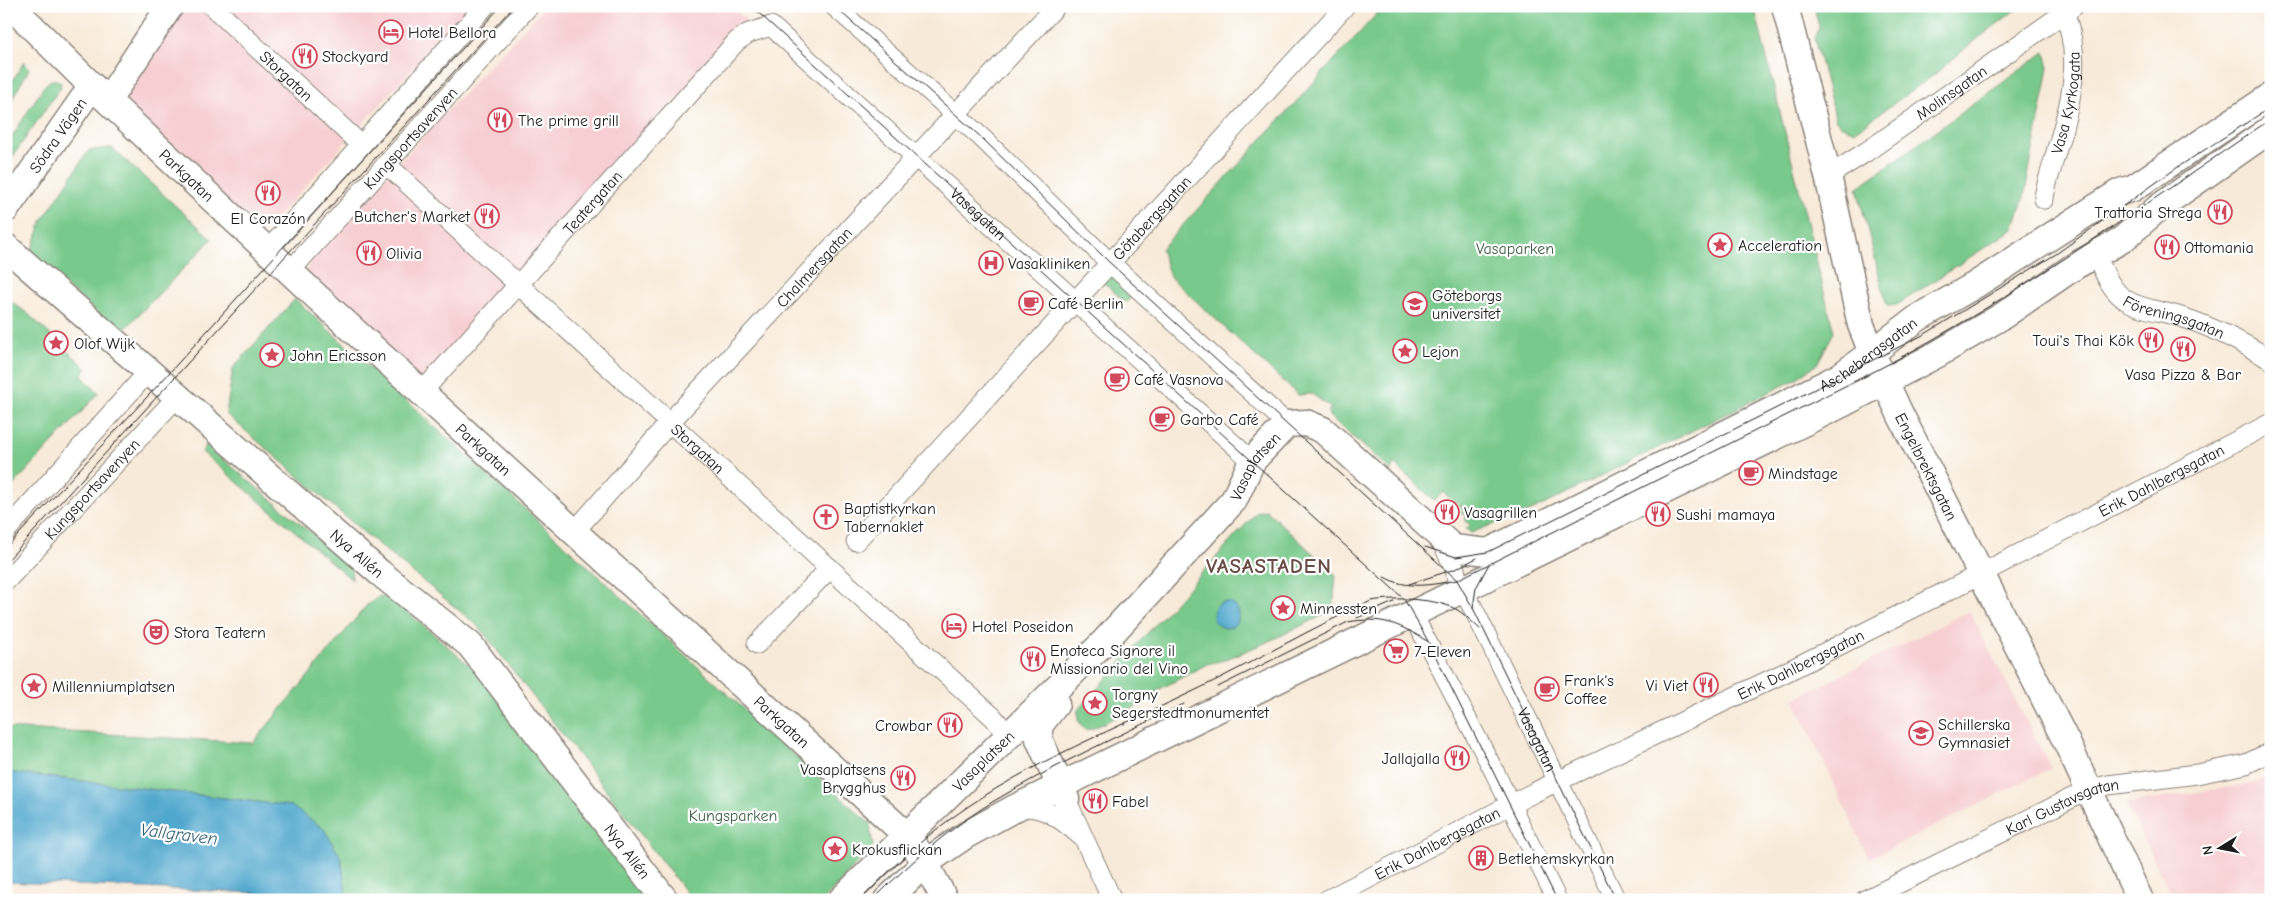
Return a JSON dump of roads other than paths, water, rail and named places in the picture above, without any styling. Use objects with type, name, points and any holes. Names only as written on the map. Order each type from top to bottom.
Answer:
[{"type":"street","name":"Parkgatan","points":[[11,6],[100,93],[268,250],[907,836],[925,863],[945,900]]},
{"type":"street","name":"Södra Vägen","points":[[6,209],[170,6]]},
{"type":"street","name":"Storgatan","points":[[212,6],[361,145]]},
{"type":"street","name":"Kungsportsavenyen","points":[[268,250],[485,6]]},
{"type":"street","name":"Kungsportsavenyen","points":[[290,270],[529,6]]},
{"type":"street","points":[[834,6],[956,114],[1109,262],[1287,424]]},
{"type":"street","name":"Chalmersgatan","points":[[574,531],[670,422],[1056,6]]},
{"type":"street","name":"Götabergsgatan","points":[[856,541],[1109,262],[1258,104],[1345,6]]},
{"type":"street","name":"Engelbrektsgatan","points":[[1785,6],[1828,176],[1861,325],[1872,354],[1884,383],[2067,744],[2140,900]]},
{"type":"street","name":"Molinsgatan","points":[[1828,176],[1889,136],[2066,8]]},
{"type":"street","name":"Vasa Kyrkogata","points":[[2044,199],[2075,77],[2071,32],[2066,8]]},
{"type":"street","name":"Vasagatan","points":[[771,26],[1252,461]]},
{"type":"street","name":"Teatergatan","points":[[422,392],[737,41],[750,33],[771,26]]},
{"type":"street","name":"Aschebergsgatan","points":[[1442,540],[1452,548],[1488,552],[1832,381],[1872,354],[1918,318],[1975,285],[2120,192],[2133,188],[2271,96]]},
{"type":"street","name":"Aschebergsgatan","points":[[1460,585],[1884,383],[1936,355],[2004,315],[2075,266],[2123,239],[2158,208],[2271,129]]},
{"type":"street","name":"Storgatan","points":[[386,164],[993,717],[1009,736]]},
{"type":"street","name":"Nya Allén","points":[[6,247],[380,573],[470,645],[665,900]]},
{"type":"street","name":"Föreningsgatan","points":[[2096,255],[2114,289],[2125,300],[2181,317],[2237,340],[2271,360]]},
{"type":"street","points":[[6,531],[149,371]]},
{"type":"street","name":"Kungsportsavenyen","points":[[6,581],[178,396]]},
{"type":"street","name":"Vasaplatsen","points":[[841,900],[1102,644],[1234,500],[1252,461],[1287,424],[1306,423],[1323,430],[1442,540],[1460,585]]},
{"type":"street","name":"Erik Dahlbergsgatan","points":[[1327,900],[1511,804],[1782,674],[1980,574],[2271,423]]},
{"type":"street","points":[[757,644],[830,568]]},
{"type":"street","points":[[887,900],[925,863],[966,835],[1015,808],[1063,792],[1412,614],[1460,585]]},
{"type":"street","name":"Vasagatan","points":[[1460,585],[1616,900]]},
{"type":"street","points":[[1412,614],[1511,804],[1557,900]]},
{"type":"street","name":"Vasaplatsen","points":[[1063,792],[1042,749],[1039,740],[1040,726],[1092,662],[1102,644]]},
{"type":"street","name":"Karl Gustavsgatan","points":[[1865,900],[2088,790],[2197,774],[2246,764],[2271,752]]},
{"type":"street","points":[[1063,792],[1112,900]]},
{"type":"street","points":[[1015,808],[1035,806],[1045,810],[1084,838]]},
{"type":"water","points":[[1226,602],[1235,606],[1239,615],[1235,624],[1226,628],[1217,624],[1213,615],[1217,606]]},
{"type":"water","name":"Vallgraven","points":[[6,772],[291,806],[324,829],[341,858],[347,900],[257,900],[257,893],[6,882]]},
{"type":"tram line","points":[[6,548],[161,382],[501,6]]},
{"type":"tram line","points":[[6,562],[514,6]]},
{"type":"tram line","points":[[751,6],[1404,599],[1428,641],[1557,900]]},
{"type":"tram line","points":[[834,6],[982,138],[1109,262],[1457,580],[1473,608],[1616,900]]},
{"type":"tram line","points":[[1425,547],[1456,557],[1488,552],[1925,334],[2056,254],[2178,167],[2271,107]]},
{"type":"tram line","points":[[1384,577],[1402,584],[1411,585],[1429,585],[1457,580],[1879,369],[1980,312],[2078,250],[2271,119]]},
{"type":"tram line","points":[[1409,584],[1455,569],[1477,558]]},
{"type":"tram line","points":[[1473,608],[1476,588],[1489,564]]},
{"type":"tram line","points":[[860,900],[905,856],[940,826],[1012,779],[1202,687],[1328,621],[1371,601],[1404,599],[1440,603],[1459,611],[1480,629]]},
{"type":"tram line","points":[[1357,618],[1394,602]]},
{"type":"tram line","points":[[1218,687],[1348,622],[1371,620],[1390,623],[1408,630],[1427,641]]},
{"type":"tram line","points":[[873,900],[930,847],[994,801],[1064,763],[1184,704]]},
{"type":"place","name":"Hotel Bellora","points":[[391,32]]},
{"type":"place","name":"Stockyard","points":[[305,56]]},
{"type":"place","name":"The prime grill","points":[[500,120]]},
{"type":"place","name":"El Corazón","points":[[268,193]]},
{"type":"place","name":"Trattoria Strega","points":[[2220,212]]},
{"type":"place","name":"Butcher's Market","points":[[487,216]]},
{"type":"place","name":"Acceleration","points":[[1720,245]]},
{"type":"place","name":"Ottomania","points":[[2167,247]]},
{"type":"place","name":"Olivia","points":[[369,253]]},
{"type":"place","name":"Vasakliniken","points":[[991,263]]},
{"type":"place","name":"Café Berlin","points":[[1031,303]]},
{"type":"place","name":"Göteborgs universitet","points":[[1415,304]]},
{"type":"place","name":"Toui's Thai Kök","points":[[2151,340]]},
{"type":"place","name":"Olof Wijk","points":[[56,343]]},
{"type":"place","name":"Vasa Pizza & Bar","points":[[2183,349]]},
{"type":"place","name":"Lejon","points":[[1405,351]]},
{"type":"place","name":"John Ericsson","points":[[272,355]]},
{"type":"place","name":"Café Vasnova","points":[[1117,379]]},
{"type":"place","name":"Garbo Café","points":[[1162,419]]},
{"type":"place","name":"Mindstage","points":[[1751,473]]},
{"type":"place","name":"Vasagrillen","points":[[1447,512]]},
{"type":"place","name":"Sushi mamaya","points":[[1658,514]]},
{"type":"place","name":"Baptistkyrkan Tabernaklet","points":[[826,517]]},
{"type":"place","name":"Minnessten","points":[[1283,608]]},
{"type":"place","name":"Hotel Poseidon","points":[[954,626]]},
{"type":"place","name":"Stora Teatern","points":[[156,632]]},
{"type":"place","name":"7-Eleven","points":[[1396,651]]},
{"type":"place","name":"Enoteca Signore il Missionario del Vino","points":[[1033,659]]},
{"type":"place","name":"Vi Viet","points":[[1706,685]]},
{"type":"place","name":"Millenniumplatsen","points":[[34,686]]},
{"type":"place","name":"Frank's Coffee","points":[[1547,689]]},
{"type":"place","name":"Torgny Segerstedtmonumentet","points":[[1095,703]]},
{"type":"place","name":"Crowbar","points":[[950,725]]},
{"type":"place","name":"Schillerska Gymnasiet","points":[[1921,733]]},
{"type":"place","name":"Jallajalla","points":[[1457,758]]},
{"type":"place","name":"Vasaplatsens Brygghus","points":[[903,778]]},
{"type":"place","name":"Fabel","points":[[1095,801]]},
{"type":"place","name":"Krokusflickan","points":[[835,849]]},
{"type":"place","name":"Betlehemskyrkan","points":[[1481,858]]},
{"type":"district","name":"VASASTADEN","points":[[1269,566]]},
{"type":"park label","name":"Vasaparken","points":[[1515,248]]},
{"type":"park label","name":"Kungsparken","points":[[733,815]]}]
